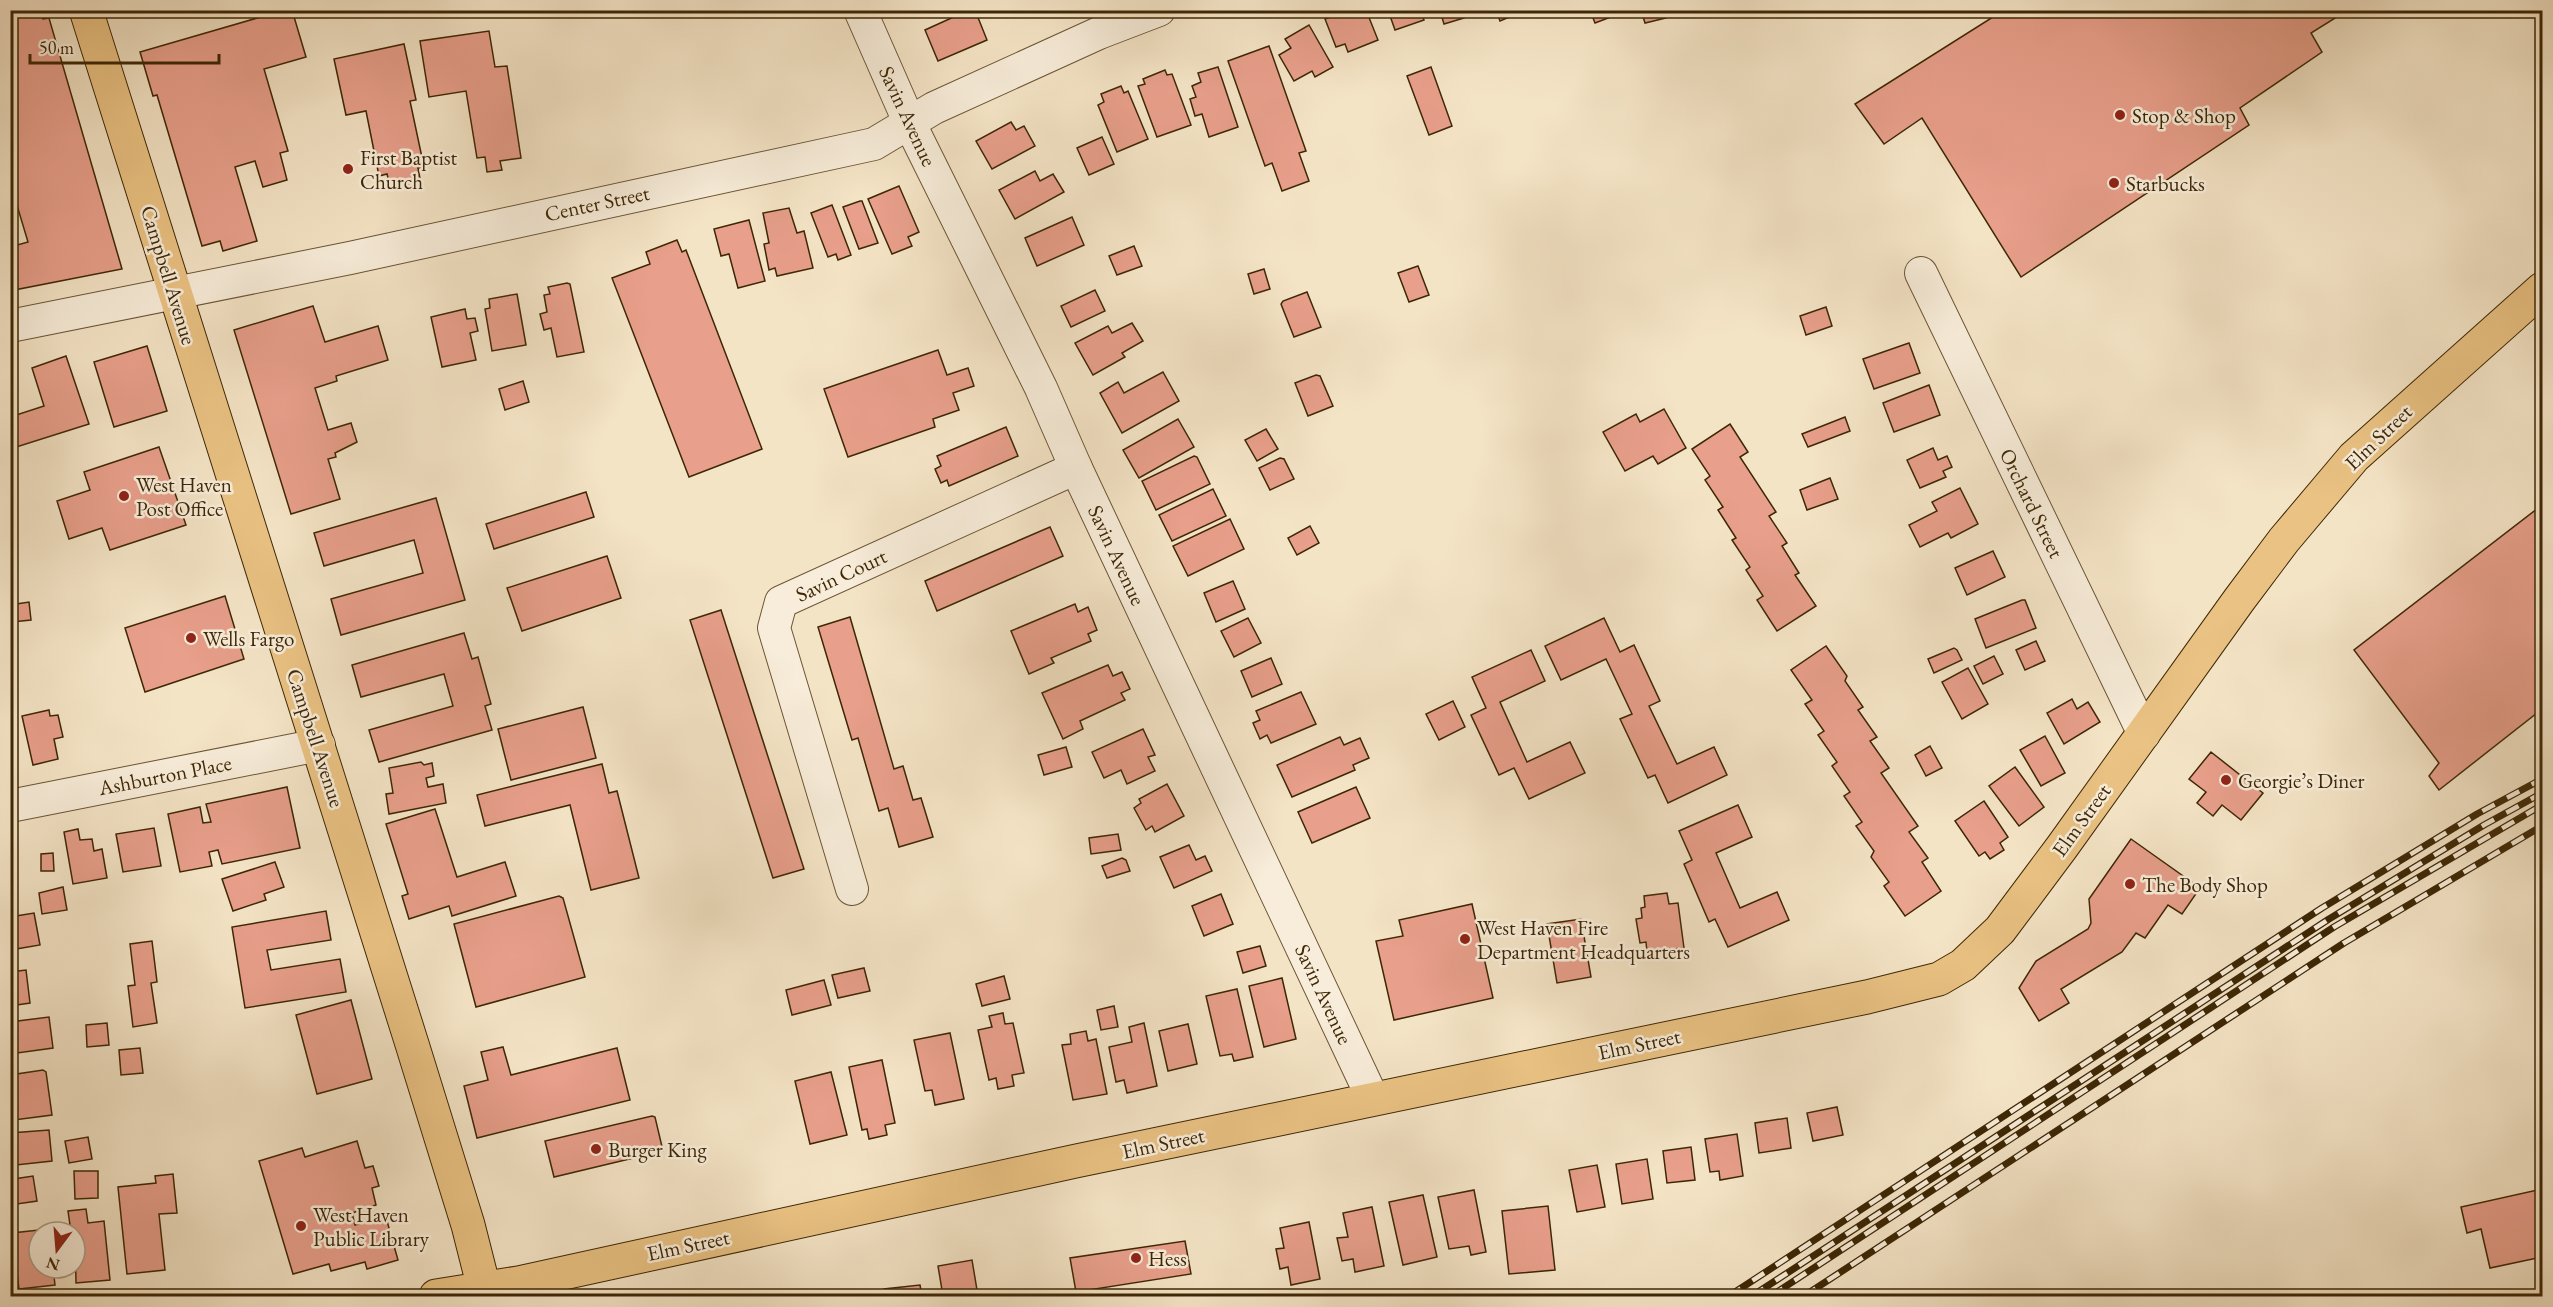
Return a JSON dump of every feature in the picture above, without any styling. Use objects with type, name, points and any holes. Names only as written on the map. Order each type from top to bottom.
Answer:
[{"type":"main road","name":"Campbell Avenue","points":[[86,10],[319,745],[468,1225],[485,1293]]},
{"type":"main road","name":"Elm Street","points":[[436,1296],[485,1293],[1373,1099],[1906,988],[1938,979],[1963,965],[2000,930],[2144,734],[2221,624],[2284,540],[2354,457],[2542,289]]},
{"type":"street","name":"Savin Avenue","points":[[860,10],[910,124],[1041,388],[1076,468],[1373,1099]]},
{"type":"street","name":"Center Street","points":[[10,326],[350,258],[874,144],[934,108],[1099,33],[1159,10]]},
{"type":"street","name":"Orchard Street","points":[[1921,273],[2144,734]]},
{"type":"street","name":"Savin Court","points":[[852,890],[774,628],[781,602],[1076,468]]},
{"type":"street","name":"Ashburton Place","points":[[10,806],[319,745]]},
{"type":"building","points":[[10,10],[40,10],[43,19],[49,18],[122,269],[14,290],[10,272],[10,247],[28,242],[10,182]]},
{"type":"building","points":[[285,10],[292,10],[306,57],[264,69],[288,151],[280,153],[287,180],[263,187],[255,161],[235,167],[257,241],[223,251],[220,241],[202,246],[157,95],[153,96],[140,52]]},
{"type":"building","points":[[969,10],[975,10],[987,40],[938,61],[925,30]]},
{"type":"building","points":[[1348,10],[1366,10],[1378,40],[1348,52],[1345,44],[1336,47],[1325,19]]},
{"type":"building","points":[[1388,10],[1421,10],[1424,20],[1395,30]]},
{"type":"building","points":[[1436,10],[1462,10],[1464,18],[1444,24],[1441,14]]},
{"type":"building","points":[[1496,10],[1526,10],[1500,21]]},
{"type":"building","points":[[1590,10],[1614,10],[1616,15],[1595,23]]},
{"type":"building","points":[[1641,10],[1664,10],[1666,18],[1645,23]]},
{"type":"building","points":[[2004,10],[2348,10],[2311,33],[2322,52],[2240,108],[2249,125],[2021,277],[1922,118],[1884,144],[1855,104]]},
{"type":"building","points":[[1309,25],[1333,67],[1315,77],[1312,71],[1294,81],[1279,55],[1291,48],[1285,39]]},
{"type":"building","points":[[489,31],[495,67],[507,66],[521,158],[500,161],[502,170],[487,172],[485,157],[477,158],[466,91],[429,97],[420,41]]},
{"type":"building","points":[[404,44],[416,100],[410,101],[424,167],[418,168],[421,184],[391,190],[387,174],[379,176],[366,111],[346,115],[334,59]]},
{"type":"building","points":[[1269,46],[1306,151],[1299,153],[1309,181],[1282,191],[1272,163],[1265,166],[1228,61]]},
{"type":"building","points":[[1218,67],[1238,127],[1209,137],[1202,114],[1195,116],[1190,99],[1196,97],[1192,86],[1201,82],[1198,73]]},
{"type":"building","points":[[1431,67],[1452,126],[1429,135],[1407,76]]},
{"type":"building","points":[[1165,70],[1167,75],[1172,74],[1191,125],[1157,137],[1138,86],[1145,84],[1143,79]]},
{"type":"building","points":[[1121,86],[1124,93],[1128,91],[1148,139],[1117,152],[1098,105],[1104,102],[1101,94]]},
{"type":"building","points":[[1011,122],[1016,130],[1024,126],[1035,146],[992,169],[976,141]]},
{"type":"building","points":[[1102,137],[1114,164],[1089,175],[1077,148]]},
{"type":"building","points":[[1035,171],[1040,181],[1053,174],[1064,192],[1015,219],[999,190]]},
{"type":"building","points":[[899,186],[919,232],[908,237],[912,246],[892,254],[868,199]]},
{"type":"building","points":[[862,201],[878,243],[859,249],[843,207]]},
{"type":"building","points":[[832,205],[851,255],[838,260],[836,254],[828,257],[811,213]]},
{"type":"building","points":[[789,208],[797,233],[804,231],[813,268],[777,276],[775,268],[769,270],[764,244],[769,243],[763,213]]},
{"type":"building","points":[[1072,217],[1084,245],[1037,266],[1025,238]]},
{"type":"building","points":[[749,220],[765,281],[738,288],[729,254],[721,256],[714,229]]},
{"type":"building","points":[[677,240],[682,252],[686,250],[762,449],[689,477],[612,278],[650,264],[646,252]]},
{"type":"building","points":[[1134,246],[1142,266],[1117,275],[1109,256]]},
{"type":"building","points":[[1418,266],[1429,295],[1409,302],[1398,273]]},
{"type":"building","points":[[1264,269],[1270,289],[1254,294],[1248,274]]},
{"type":"building","points":[[570,284],[584,352],[557,357],[551,328],[544,330],[540,314],[547,312],[544,295],[550,294],[548,287]]},
{"type":"building","points":[[1095,290],[1105,311],[1071,327],[1061,306]]},
{"type":"building","points":[[1307,292],[1321,327],[1294,337],[1281,304],[1283,301]]},
{"type":"building","points":[[517,294],[526,345],[492,351],[485,309],[490,308],[489,299]]},
{"type":"building","points":[[313,306],[325,342],[378,326],[388,360],[336,376],[337,381],[315,388],[328,430],[351,423],[357,442],[335,453],[336,457],[328,459],[340,499],[291,514],[234,330]]},
{"type":"building","points":[[1826,307],[1832,326],[1806,335],[1800,316]]},
{"type":"building","points":[[465,309],[467,319],[475,318],[478,331],[470,333],[476,360],[442,367],[431,317]]},
{"type":"building","points":[[1132,323],[1143,341],[1122,353],[1125,357],[1093,375],[1075,343],[1108,326],[1112,333]]},
{"type":"building","points":[[1909,343],[1920,373],[1874,389],[1863,359]]},
{"type":"building","points":[[147,346],[167,411],[114,427],[94,362]]},
{"type":"building","points":[[938,350],[947,375],[968,368],[974,386],[953,393],[959,410],[933,419],[935,427],[848,457],[824,389]]},
{"type":"building","points":[[66,356],[89,424],[10,449],[10,417],[44,406],[32,368]]},
{"type":"building","points":[[1163,372],[1179,401],[1122,433],[1100,393],[1118,382],[1124,393]]},
{"type":"building","points":[[1316,375],[1320,376],[1333,406],[1308,416],[1295,383]]},
{"type":"building","points":[[523,381],[529,402],[505,410],[499,389]]},
{"type":"building","points":[[1929,385],[1940,415],[1894,432],[1883,403]]},
{"type":"building","points":[[1664,409],[1686,448],[1658,464],[1653,456],[1625,471],[1603,432],[1636,414],[1640,422]]},
{"type":"building","points":[[1845,417],[1850,431],[1808,447],[1802,434]]},
{"type":"building","points":[[1178,419],[1194,447],[1139,478],[1123,450]]},
{"type":"building","points":[[1730,424],[1748,452],[1740,457],[1776,512],[1769,516],[1787,543],[1782,546],[1799,573],[1795,575],[1816,606],[1777,631],[1757,600],[1763,596],[1746,570],[1750,567],[1732,540],[1736,538],[1718,510],[1723,507],[1705,480],[1710,476],[1692,449]]},
{"type":"building","points":[[1006,427],[1018,456],[949,486],[947,480],[941,483],[935,469],[941,466],[937,456]]},
{"type":"building","points":[[1266,429],[1278,449],[1257,461],[1245,440]]},
{"type":"building","name":"West Haven Post Office","points":[[159,447],[186,525],[110,550],[102,528],[69,539],[57,501],[90,490],[84,472]]},
{"type":"building","points":[[1933,448],[1938,460],[1947,456],[1952,467],[1943,471],[1946,477],[1920,488],[1907,460]]},
{"type":"building","points":[[1194,456],[1197,457],[1210,484],[1156,510],[1142,481]]},
{"type":"building","points":[[1280,458],[1284,459],[1294,479],[1270,490],[1259,468]]},
{"type":"building","points":[[1830,478],[1838,499],[1807,510],[1800,490]]},
{"type":"building","points":[[1960,488],[1978,524],[1951,538],[1948,533],[1920,547],[1909,525],[1937,511],[1932,502]]},
{"type":"building","points":[[1213,489],[1226,516],[1172,541],[1159,515]]},
{"type":"building","points":[[586,492],[594,517],[494,549],[486,524]]},
{"type":"building","points":[[436,498],[465,600],[341,635],[331,599],[423,573],[414,540],[324,566],[314,533]]},
{"type":"building","points":[[2542,505],[2542,709],[2439,790],[2429,776],[2439,763],[2354,650]]},
{"type":"building","points":[[1230,519],[1244,549],[1188,576],[1173,546]]},
{"type":"building","points":[[1310,526],[1319,543],[1297,555],[1288,538]]},
{"type":"building","points":[[1050,527],[1063,556],[937,611],[925,581]]},
{"type":"building","points":[[1993,551],[2005,577],[1967,595],[1955,568]]},
{"type":"building","points":[[607,556],[621,598],[522,631],[507,588]]},
{"type":"building","points":[[1233,581],[1245,609],[1216,622],[1204,593]]},
{"type":"building","points":[[225,596],[244,659],[145,692],[125,628]]},
{"type":"building","points":[[2025,600],[2036,628],[1986,648],[1975,619]]},
{"type":"building","points":[[29,602],[31,620],[12,622],[10,605]]},
{"type":"building","points":[[1075,604],[1078,612],[1088,607],[1097,630],[1088,634],[1091,641],[1051,658],[1054,663],[1029,674],[1011,631]]},
{"type":"building","points":[[721,610],[804,869],[773,878],[690,620]]},
{"type":"building","points":[[850,617],[894,769],[903,766],[913,800],[921,798],[933,837],[899,847],[888,808],[879,811],[858,738],[852,740],[818,627]]},
{"type":"building","points":[[1248,618],[1261,643],[1234,657],[1221,631]]},
{"type":"building","points":[[1604,618],[1620,652],[1634,645],[1660,701],[1649,706],[1677,764],[1714,747],[1727,775],[1668,803],[1655,775],[1648,778],[1620,719],[1632,714],[1606,659],[1561,680],[1545,646]]},
{"type":"building","points":[[464,633],[472,659],[478,657],[491,704],[485,706],[492,730],[379,762],[369,730],[453,706],[444,674],[361,697],[352,665]]},
{"type":"building","points":[[2036,641],[2045,661],[2025,670],[2016,650]]},
{"type":"building","points":[[1826,646],[1847,676],[1845,681],[1863,707],[1858,710],[1877,737],[1870,741],[1889,768],[1881,773],[1918,826],[1909,832],[1928,858],[1922,862],[1941,891],[1905,916],[1884,886],[1889,882],[1871,857],[1874,851],[1856,826],[1862,822],[1844,796],[1850,792],[1832,766],[1837,762],[1818,735],[1824,731],[1805,704],[1812,700],[1791,670]]},
{"type":"building","points":[[1954,648],[1962,660],[1934,673],[1928,659]]},
{"type":"building","points":[[1531,650],[1545,681],[1500,702],[1527,762],[1570,742],[1585,773],[1529,799],[1514,768],[1499,775],[1471,715],[1486,708],[1472,677]]},
{"type":"building","points":[[1994,656],[2003,674],[1983,684],[1974,666]]},
{"type":"building","points":[[1271,658],[1282,684],[1252,697],[1241,671]]},
{"type":"building","points":[[1108,665],[1113,676],[1122,672],[1130,689],[1121,693],[1125,700],[1080,721],[1083,729],[1063,739],[1042,693]]},
{"type":"building","points":[[1968,668],[1988,704],[1962,719],[1942,682]]},
{"type":"building","points":[[1301,692],[1316,724],[1271,743],[1267,735],[1260,739],[1253,723],[1260,720],[1256,711]]},
{"type":"building","points":[[2072,699],[2077,709],[2088,702],[2100,722],[2064,744],[2047,713]]},
{"type":"building","points":[[1453,701],[1465,727],[1439,740],[1426,714]]},
{"type":"building","points":[[583,707],[596,758],[511,780],[498,729]]},
{"type":"building","points":[[49,710],[50,716],[58,715],[63,737],[54,739],[58,759],[33,765],[22,716]]},
{"type":"building","points":[[1143,729],[1155,755],[1148,757],[1155,771],[1127,784],[1121,770],[1104,778],[1092,752]]},
{"type":"building","points":[[2045,736],[2065,773],[2041,786],[2020,750]]},
{"type":"building","points":[[1340,737],[1344,745],[1360,738],[1369,758],[1353,765],[1355,770],[1292,797],[1277,765]]},
{"type":"building","points":[[1930,746],[1942,768],[1926,776],[1915,755]]},
{"type":"building","points":[[1066,747],[1072,767],[1044,775],[1038,755]]},
{"type":"building","points":[[2211,752],[2263,793],[2241,820],[2222,805],[2213,816],[2197,803],[2206,792],[2189,779]]},
{"type":"building","points":[[421,762],[424,765],[432,763],[434,776],[426,778],[428,787],[443,784],[446,803],[389,814],[386,794],[393,793],[389,768]]},
{"type":"building","points":[[602,764],[609,793],[617,791],[639,878],[591,890],[570,805],[485,826],[477,795]]},
{"type":"building","points":[[2015,767],[2044,807],[2019,826],[1989,786]]},
{"type":"building","points":[[1167,784],[1184,816],[1155,832],[1152,826],[1146,830],[1134,808],[1141,803],[1139,799]]},
{"type":"building","points":[[287,787],[300,848],[222,864],[218,850],[209,852],[212,866],[180,872],[168,814],[200,807],[203,823],[211,822],[206,804]]},
{"type":"building","points":[[1356,787],[1370,818],[1312,843],[1298,812]]},
{"type":"building","points":[[1984,801],[2008,837],[2000,843],[2004,850],[1990,859],[1985,852],[1979,856],[1955,821]]},
{"type":"building","points":[[1738,805],[1752,837],[1716,853],[1740,908],[1777,892],[1789,920],[1728,947],[1715,919],[1709,922],[1684,864],[1692,860],[1679,831]]},
{"type":"building","points":[[435,809],[457,877],[505,862],[516,896],[452,916],[449,906],[409,919],[402,896],[408,894],[386,824]]},
{"type":"building","points":[[154,828],[161,866],[123,872],[116,834]]},
{"type":"building","points":[[78,829],[80,840],[92,839],[94,851],[102,849],[107,878],[73,884],[64,832]]},
{"type":"building","points":[[1118,834],[1121,850],[1091,854],[1089,838]]},
{"type":"building","points":[[2131,839],[2200,888],[2182,914],[2168,905],[2145,938],[2136,933],[2122,952],[2061,989],[2069,1003],[2039,1021],[2019,988],[2036,961],[2088,929],[2091,923],[2089,899]]},
{"type":"building","points":[[1189,845],[1196,860],[1205,856],[1212,871],[1174,888],[1160,857]]},
{"type":"building","points":[[53,853],[54,871],[41,871],[41,854]]},
{"type":"building","points":[[1122,858],[1126,860],[1130,871],[1107,878],[1102,866]]},
{"type":"building","points":[[275,862],[284,887],[264,894],[266,900],[233,911],[222,879]]},
{"type":"building","points":[[63,887],[67,910],[42,914],[39,893]]},
{"type":"building","points":[[1667,893],[1669,904],[1678,903],[1684,948],[1647,952],[1646,942],[1640,943],[1636,919],[1642,918],[1641,908],[1645,907],[1644,896]]},
{"type":"building","points":[[1221,894],[1233,924],[1204,936],[1192,906]]},
{"type":"building","points":[[559,896],[563,898],[585,977],[476,1007],[454,924]]},
{"type":"building","points":[[1472,904],[1493,998],[1394,1020],[1376,941],[1403,936],[1399,920]]},
{"type":"building","points":[[326,911],[331,940],[267,950],[271,970],[340,959],[346,992],[245,1008],[232,927]]},
{"type":"building","points":[[34,913],[40,945],[10,950],[10,917]]},
{"type":"building","points":[[1581,919],[1591,977],[1557,983],[1547,924]]},
{"type":"building","points":[[152,941],[157,982],[151,983],[157,1023],[133,1027],[128,986],[135,985],[130,944]]},
{"type":"building","points":[[1260,946],[1266,966],[1243,973],[1237,952]]},
{"type":"building","points":[[864,968],[870,991],[838,998],[832,975]]},
{"type":"building","points":[[26,970],[30,1003],[10,1006],[10,972]]},
{"type":"building","points":[[1004,976],[1010,999],[982,1006],[976,984]]},
{"type":"building","points":[[1282,978],[1296,1039],[1264,1047],[1249,986]]},
{"type":"building","points":[[824,980],[831,1005],[792,1015],[786,990]]},
{"type":"building","points":[[1237,989],[1253,1057],[1234,1061],[1232,1054],[1220,1056],[1206,996]]},
{"type":"building","points":[[351,1000],[372,1079],[317,1094],[296,1015]]},
{"type":"building","points":[[1114,1006],[1118,1027],[1101,1030],[1097,1010]]},
{"type":"building","points":[[1003,1013],[1005,1024],[1013,1023],[1024,1073],[1012,1075],[1014,1086],[998,1089],[996,1078],[989,1080],[978,1030],[992,1027],[989,1016]]},
{"type":"building","points":[[49,1017],[53,1048],[10,1054],[10,1022]]},
{"type":"building","points":[[107,1023],[109,1045],[87,1047],[86,1025]]},
{"type":"building","points":[[1144,1023],[1157,1086],[1127,1093],[1124,1080],[1116,1082],[1109,1047],[1132,1042],[1129,1027]]},
{"type":"building","points":[[1188,1024],[1197,1064],[1168,1071],[1159,1031]]},
{"type":"building","points":[[1086,1031],[1088,1041],[1096,1039],[1107,1094],[1073,1100],[1062,1045],[1071,1044],[1070,1034]]},
{"type":"building","points":[[950,1033],[964,1099],[935,1105],[932,1090],[925,1091],[914,1040]]},
{"type":"building","points":[[503,1047],[511,1075],[617,1048],[630,1100],[477,1138],[464,1086],[488,1080],[481,1052]]},
{"type":"building","points":[[140,1048],[143,1073],[121,1075],[119,1050]]},
{"type":"building","points":[[882,1060],[895,1123],[885,1125],[887,1135],[869,1139],[867,1129],[862,1130],[849,1067]]},
{"type":"building","points":[[43,1070],[46,1072],[52,1115],[14,1120],[13,1116],[10,1116],[10,1075]]},
{"type":"building","points":[[831,1072],[847,1135],[810,1144],[795,1081]]},
{"type":"building","points":[[1837,1107],[1843,1135],[1813,1141],[1807,1113]]},
{"type":"building","points":[[655,1117],[663,1151],[554,1177],[545,1141]]},
{"type":"building","points":[[1787,1118],[1791,1148],[1759,1153],[1755,1123]]},
{"type":"building","points":[[49,1130],[52,1161],[16,1165],[15,1160],[10,1160],[10,1133]]},
{"type":"building","points":[[1737,1134],[1743,1176],[1720,1180],[1719,1171],[1710,1172],[1705,1139]]},
{"type":"building","points":[[88,1137],[92,1159],[69,1163],[65,1141]]},
{"type":"building","points":[[357,1141],[365,1168],[373,1166],[379,1186],[372,1188],[376,1205],[352,1213],[355,1225],[378,1218],[379,1223],[387,1221],[398,1260],[367,1269],[365,1262],[331,1271],[329,1264],[293,1274],[259,1161],[302,1148],[305,1157]]},
{"type":"building","points":[[1691,1147],[1695,1180],[1667,1183],[1663,1151]]},
{"type":"building","points":[[1647,1159],[1653,1199],[1622,1204],[1616,1164]]},
{"type":"building","points":[[1597,1165],[1605,1207],[1577,1212],[1569,1170]]},
{"type":"building","points":[[74,1171],[98,1171],[98,1198],[75,1199]]},
{"type":"building","points":[[173,1174],[177,1213],[159,1214],[165,1270],[127,1274],[118,1187],[156,1183],[155,1176]]},
{"type":"building","points":[[33,1176],[37,1201],[17,1204],[14,1179]]},
{"type":"building","points":[[2542,1189],[2542,1257],[2490,1268],[2481,1229],[2467,1233],[2461,1207]]},
{"type":"building","points":[[1474,1190],[1486,1252],[1471,1255],[1469,1246],[1449,1249],[1438,1197]]},
{"type":"building","points":[[1423,1195],[1437,1257],[1403,1265],[1389,1202]]},
{"type":"building","points":[[1548,1206],[1555,1270],[1509,1274],[1502,1211]]},
{"type":"building","points":[[1372,1207],[1384,1266],[1355,1272],[1353,1259],[1342,1261],[1337,1238],[1348,1237],[1343,1213]]},
{"type":"building","points":[[86,1209],[88,1223],[104,1221],[110,1280],[76,1283],[76,1280],[87,1280],[87,1220],[69,1220],[68,1211]]},
{"type":"building","points":[[1309,1222],[1320,1279],[1291,1285],[1288,1267],[1280,1269],[1276,1249],[1284,1248],[1280,1228]]},
{"type":"building","points":[[27,1231],[27,1280],[54,1280],[55,1285],[19,1289],[12,1233]]},
{"type":"building","points":[[1185,1241],[1191,1274],[1076,1292],[1070,1258]]},
{"type":"building","points":[[972,1260],[978,1296],[943,1296],[938,1266]]},
{"type":"building","points":[[920,1285],[922,1296],[885,1296],[884,1289]]},
{"type":"railway","points":[[1729,1296],[2322,908],[2477,814],[2542,779]]},
{"type":"railway","points":[[1752,1296],[2329,919],[2484,825],[2542,793]]},
{"type":"railway","points":[[1771,1296],[2334,927],[2542,805]]},
{"type":"railway","points":[[1804,1296],[2344,943],[2542,826]]},
{"type":"place","name":"Stop & Shop","points":[[2120,115]]},
{"type":"place","name":"First Baptist Church","points":[[348,169]]},
{"type":"place","name":"Starbucks","points":[[2114,183]]},
{"type":"place","name":"West Haven Post Office","points":[[124,496]]},
{"type":"place","name":"Wells Fargo","points":[[191,638]]},
{"type":"place","name":"Georgie’s Diner","points":[[2226,780]]},
{"type":"place","name":"The Body Shop","points":[[2130,884]]},
{"type":"place","name":"West Haven Fire Department Headquarters","points":[[1465,939]]},
{"type":"place","name":"Burger King","points":[[596,1149]]},
{"type":"place","name":"West Haven Public Library","points":[[301,1226]]},
{"type":"place","name":"Hess","points":[[1136,1258]]}]
